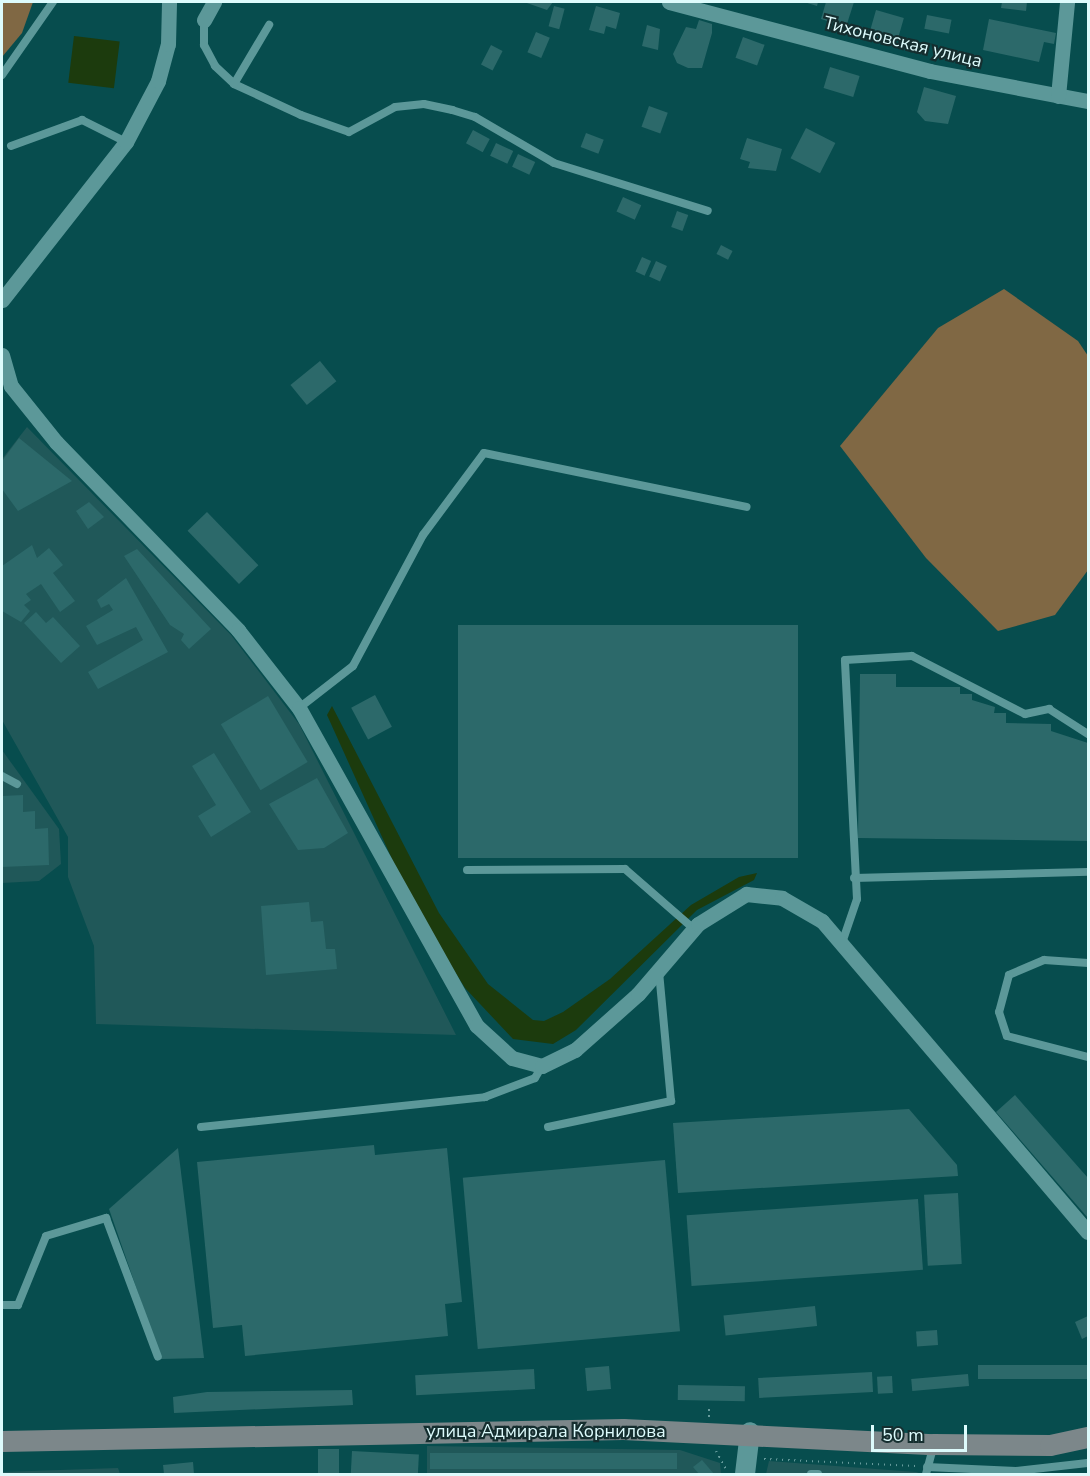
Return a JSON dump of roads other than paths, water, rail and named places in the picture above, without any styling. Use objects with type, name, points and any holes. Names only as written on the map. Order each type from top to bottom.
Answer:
[{"type":"main road","name":"улица Адмирала Корнилова","points":[[2,1441],[623,1429],[750,1432],[933,1444],[1050,1445],[1089,1437]]},
{"type":"street","points":[[2,300],[126,142],[158,81],[168,44],[169,2]]},
{"type":"street","points":[[204,20],[214,2]]},
{"type":"street","name":"Тихоновская улица","points":[[669,2],[930,71],[1089,101]]},
{"type":"street","points":[[1058,96],[1067,2]]},
{"type":"street","points":[[2,355],[11,386],[56,442],[238,630],[299,708],[477,1026],[512,1058],[542,1066],[575,1050],[694,929],[746,894],[782,898],[822,921],[1089,1232]]},
{"type":"street","points":[[736,1473],[750,1432]]},
{"type":"lane","points":[[2,75],[53,2]]},
{"type":"lane","points":[[204,20],[204,45],[234,84],[349,132],[395,107],[424,104],[452,110],[475,117],[554,163],[708,211]]},
{"type":"lane","points":[[234,84],[269,25]]},
{"type":"lane","points":[[11,146],[82,120],[126,142]]},
{"type":"lane","points":[[299,708],[353,666],[423,535],[484,453],[746,507]]},
{"type":"lane","points":[[842,943],[857,898],[854,878],[845,660],[912,656],[1025,714],[1049,709],[1089,734]]},
{"type":"lane","points":[[2,777],[17,784]]},
{"type":"lane","points":[[467,870],[625,869],[694,929]]},
{"type":"lane","points":[[854,878],[1089,872]]},
{"type":"lane","points":[[1089,963],[1044,960],[1009,975],[999,1012],[1007,1036],[1089,1057]]},
{"type":"lane","points":[[548,1127],[671,1101],[659,967]]},
{"type":"lane","points":[[201,1127],[485,1097],[535,1078],[542,1066]]},
{"type":"lane","points":[[2,1305],[18,1305],[46,1236],[106,1218],[158,1357]]},
{"type":"lane","points":[[933,1444],[927,1471],[1016,1471],[1089,1463]]},
{"type":"lane","points":[[811,1474],[818,1474]]}]
